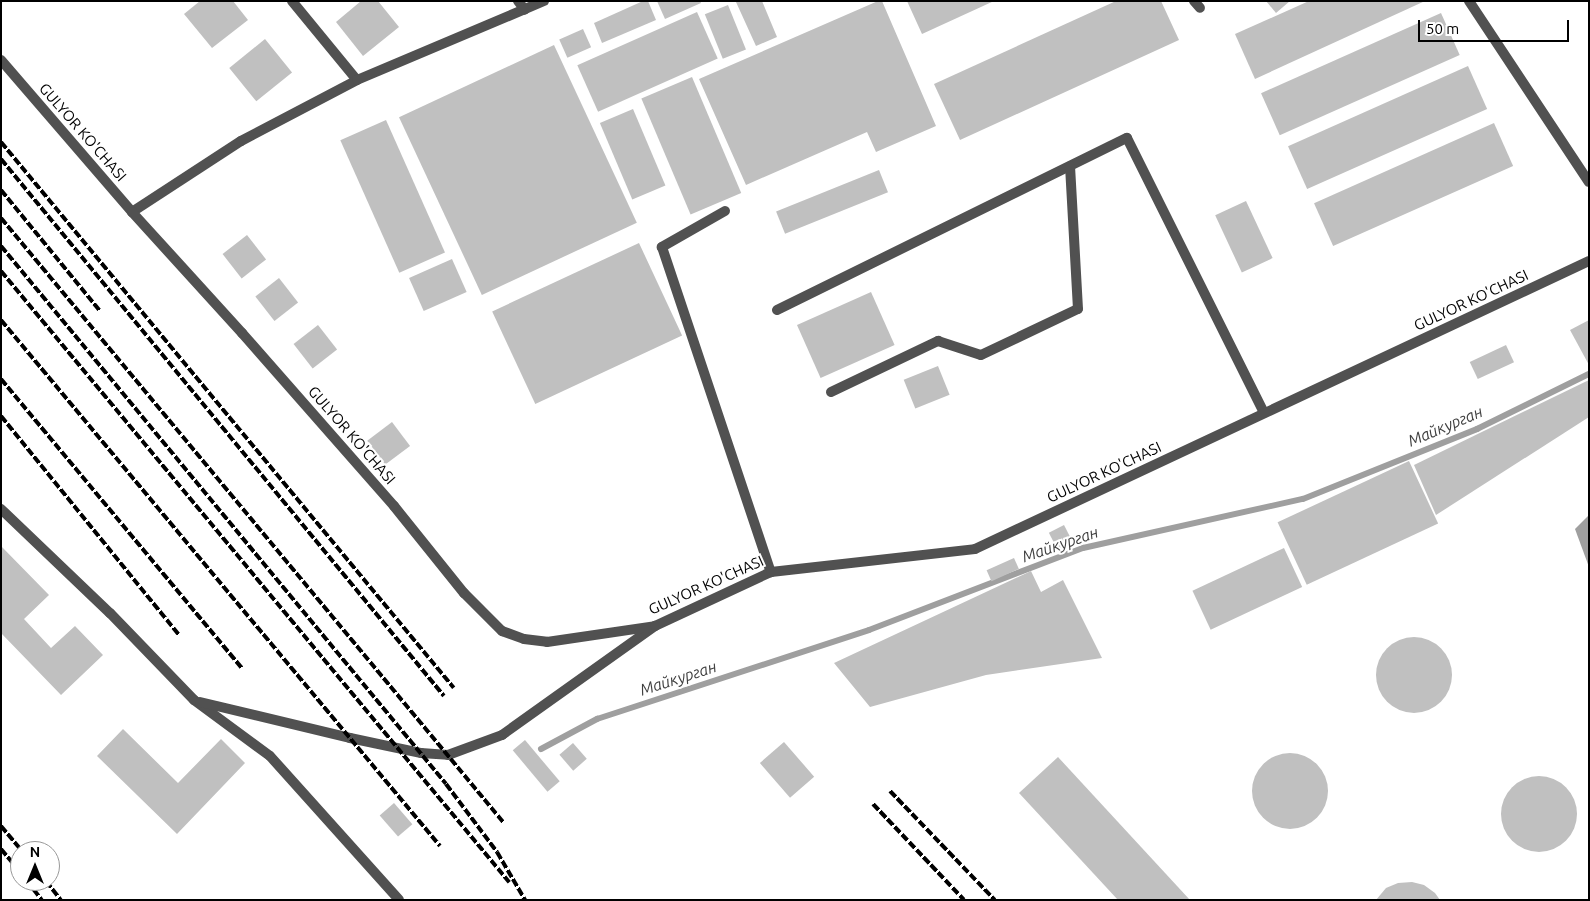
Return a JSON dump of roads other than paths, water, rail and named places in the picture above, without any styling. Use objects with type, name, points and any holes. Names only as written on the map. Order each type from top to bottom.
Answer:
[{"type":"street","points":[[292,1],[357,80]]},
{"type":"street","points":[[132,212],[241,141],[357,80],[522,5],[544,1]]},
{"type":"street","points":[[1469,1],[1589,182]]},
{"type":"street","name":"GULYOR KO'CHASI","points":[[1,60],[132,212],[242,333],[381,492],[464,594],[502,630],[524,639],[547,642],[655,626],[771,572],[975,549],[1589,262]]},
{"type":"street","points":[[777,310],[1127,138],[1264,413]]},
{"type":"street","points":[[830,392],[938,341],[981,355],[1078,309],[1070,166]]},
{"type":"street","points":[[725,211],[662,247],[771,572]]},
{"type":"street","points":[[1,509],[110,613],[194,700],[270,756],[399,900]]},
{"type":"street","points":[[194,700],[359,740],[421,753],[448,755],[502,735],[655,626]]},
{"type":"waterway","name":"Майкурган","points":[[541,749],[597,719],[869,630],[1083,548],[1303,499],[1477,429],[1589,374]]},
{"type":"railway","points":[[1,142],[454,688]]},
{"type":"railway","points":[[1,159],[444,696]]},
{"type":"railway","points":[[1,190],[100,311]]},
{"type":"railway","points":[[1,218],[504,823]]},
{"type":"railway","points":[[1,246],[446,784],[497,852],[525,900]]},
{"type":"railway","points":[[1,271],[509,882]]},
{"type":"railway","points":[[1,320],[440,846]]},
{"type":"railway","points":[[1,379],[242,668]]},
{"type":"railway","points":[[1,416],[179,635]]},
{"type":"railway","points":[[890,791],[995,900]]},
{"type":"railway","points":[[873,804],[964,900]]},
{"type":"railway","points":[[1,826],[14,841]]},
{"type":"railway","points":[[1,849],[10,860]]},
{"type":"railway","points":[[35,891],[42,900]]},
{"type":"railway","points":[[54,891],[61,900]]}]
